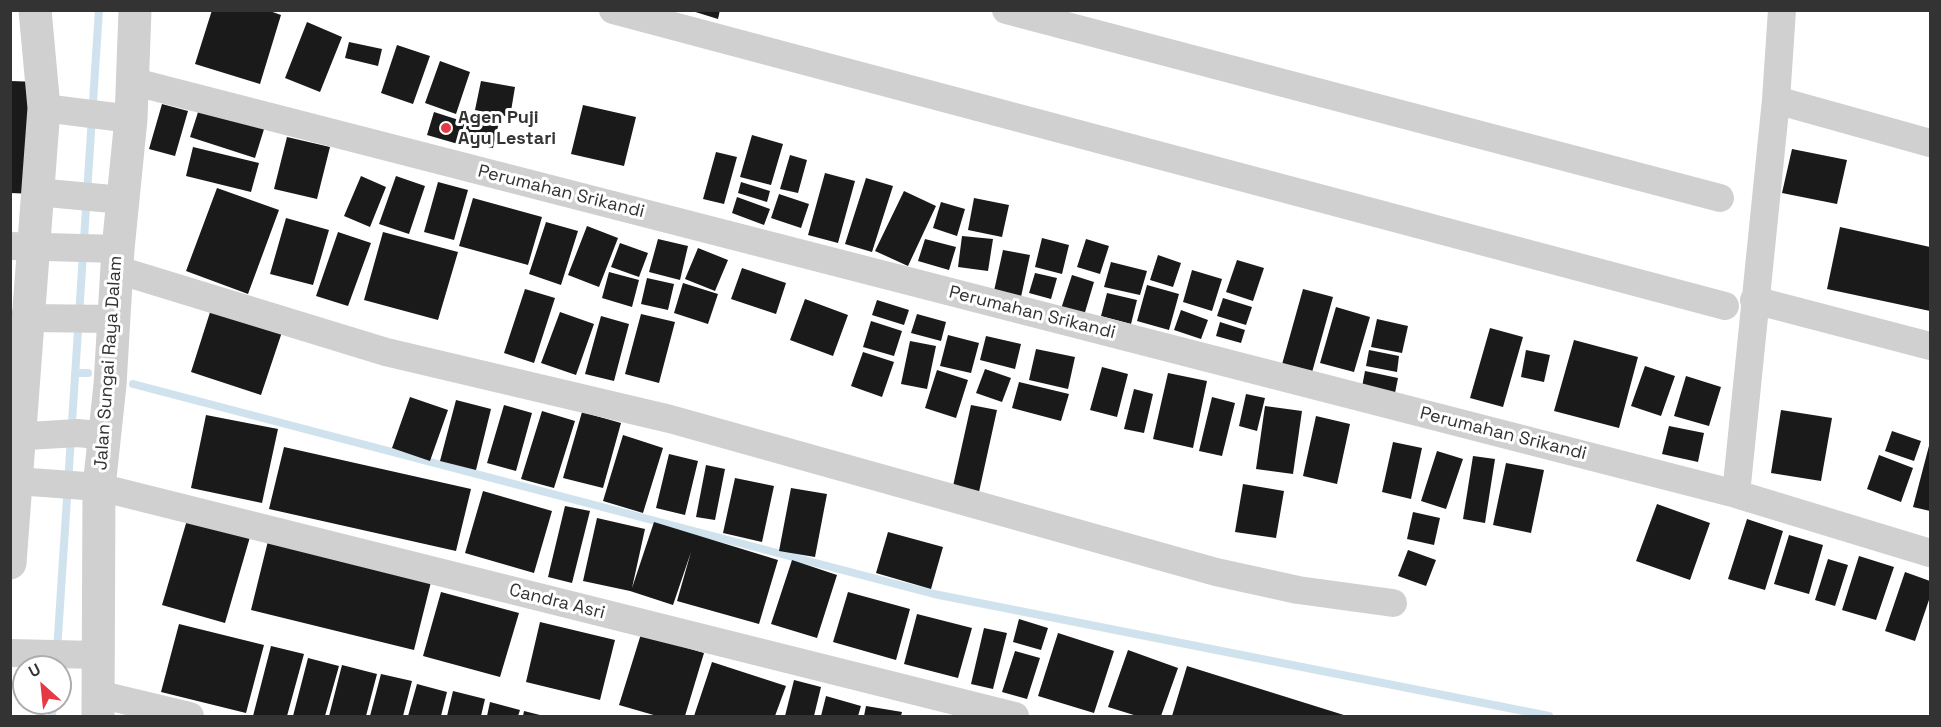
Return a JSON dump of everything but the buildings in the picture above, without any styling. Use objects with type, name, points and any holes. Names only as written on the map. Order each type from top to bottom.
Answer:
[{"type":"street","points":[[10,562],[25,481],[22,436],[38,318],[30,246],[42,192],[50,108],[35,10]]},
{"type":"street","name":"Jalan Sungai Raya Dalam","points":[[98,705],[88,654],[92,434],[114,256],[112,199],[123,118],[131,81],[135,10]]},
{"type":"street","points":[[613,10],[1725,306]]},
{"type":"street","points":[[1006,10],[1720,198]]},
{"type":"street","points":[[1736,494],[1776,100],[1782,10]]},
{"type":"street","name":"Perumahan Srikandi","points":[[131,81],[1736,494],[1930,553]]},
{"type":"street","points":[[1776,100],[1930,143]]},
{"type":"street","points":[[50,108],[123,118]]},
{"type":"street","points":[[42,192],[112,199]]},
{"type":"street","points":[[30,246],[114,256],[386,352],[670,419],[1216,572],[1298,590],[1393,603]]},
{"type":"street","points":[[1754,300],[1930,346]]},
{"type":"street","points":[[38,318],[107,320]]},
{"type":"street","points":[[22,436],[92,434]]},
{"type":"street","name":"Candra Asri","points":[[25,481],[90,486],[1015,717]]},
{"type":"street","points":[[12,653],[88,654]]},
{"type":"street","points":[[98,705],[190,717]]},
{"type":"waterway","points":[[57,651],[99,10]]},
{"type":"waterway","points":[[75,373],[88,373]]},
{"type":"waterway","points":[[133,384],[934,594],[1549,716]]},
{"type":"place","name":"Agen Puji Ayu Lestari","points":[[446,128]]}]
